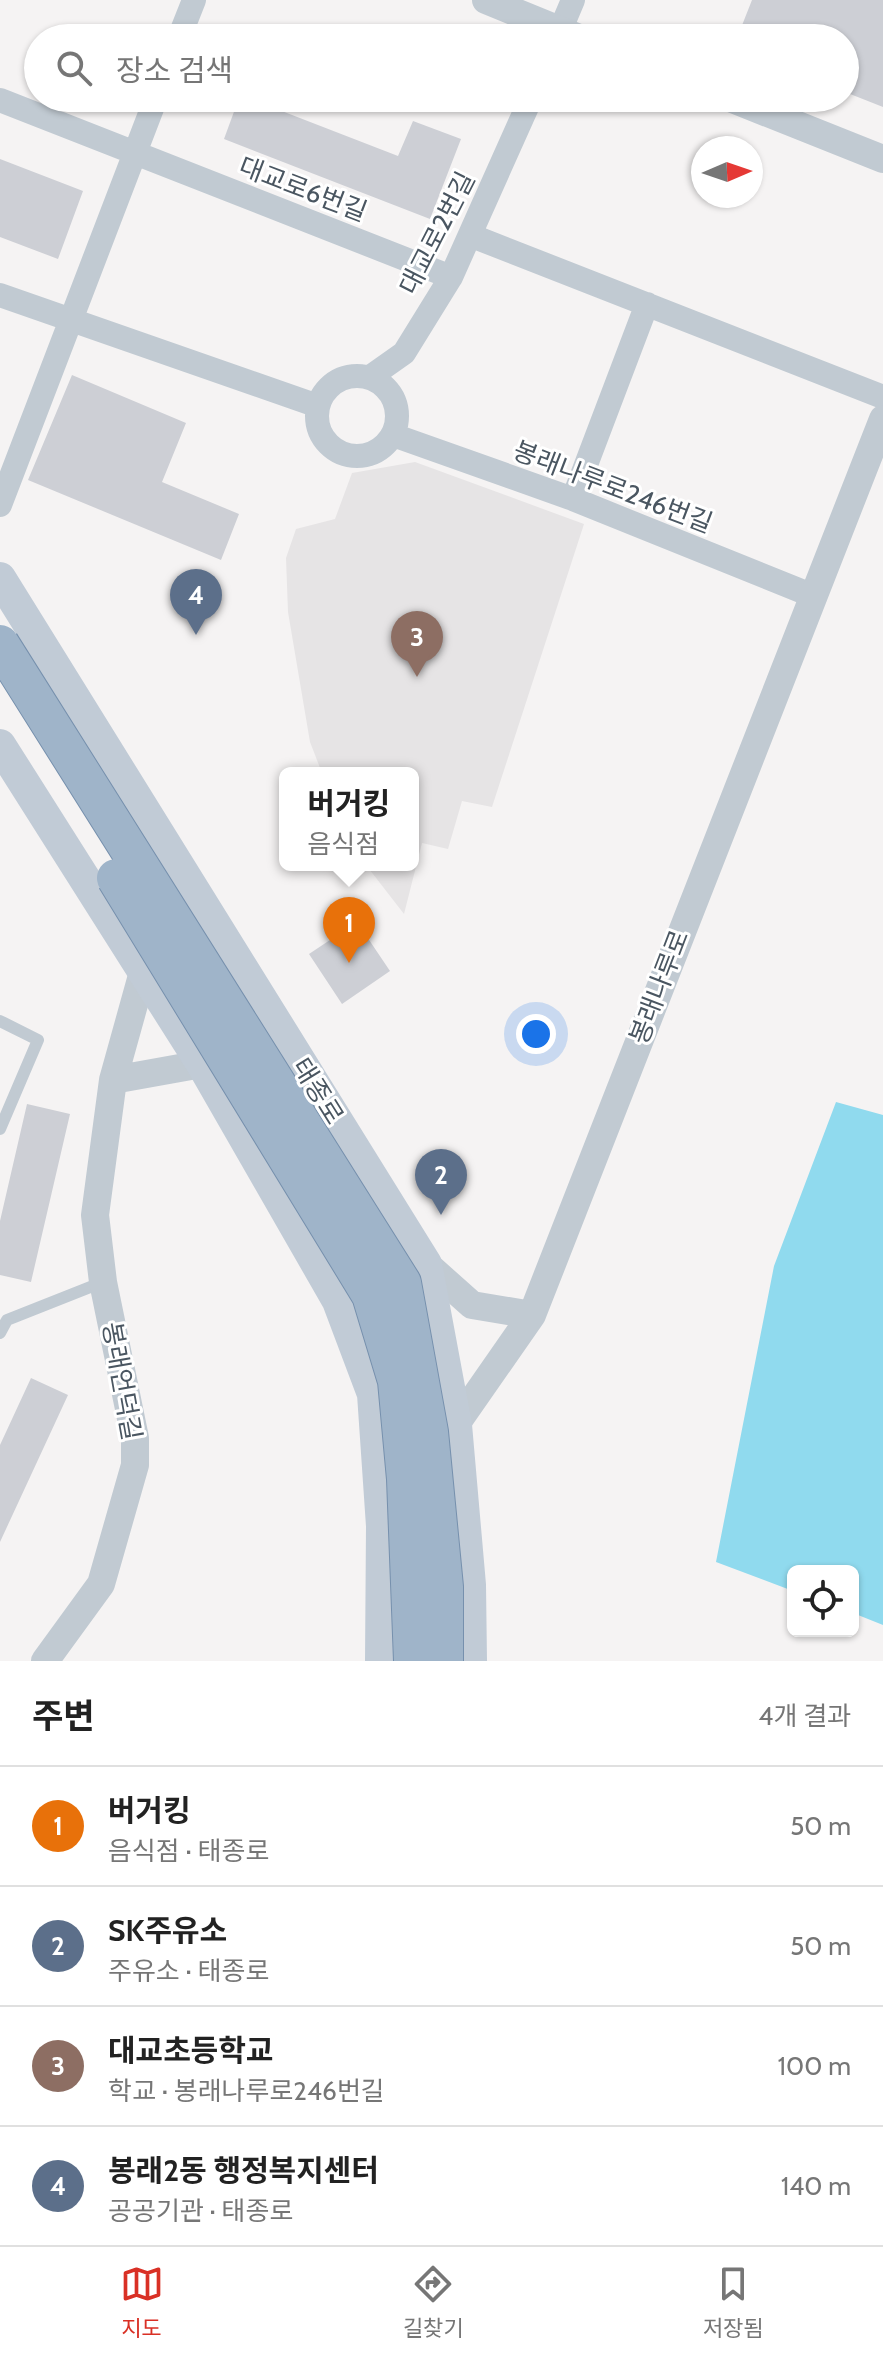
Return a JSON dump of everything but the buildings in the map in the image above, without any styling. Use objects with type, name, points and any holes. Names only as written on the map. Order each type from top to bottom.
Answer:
[{"type":"highway","points":[[0,644],[402,1283],[429,1432],[444,1587],[444,1661]]},
{"type":"highway","points":[[0,688],[371,1295],[397,1381],[409,1536],[413,1661]]},
{"type":"main road","name":"태종로","points":[[0,578],[426,1264],[456,1425],[470,1585],[471,1661]]},
{"type":"main road","points":[[0,745],[202,1064],[338,1301],[373,1394],[382,1526],[381,1661]]},
{"type":"street","points":[[185,24],[194,0]]},
{"type":"street","points":[[486,0],[540,24]]},
{"type":"street","points":[[568,24],[573,0]]},
{"type":"street","name":"대교로6번길","points":[[0,100],[24,110]]},
{"type":"street","name":"대교로6번길","points":[[30,112],[451,277]]},
{"type":"street","points":[[0,505],[150,112]]},
{"type":"street","name":"대교로2번길","points":[[370,377],[404,353],[451,277],[525,112]]},
{"type":"street","points":[[765,112],[883,159]]},
{"type":"street","points":[[472,236],[883,397]]},
{"type":"street","points":[[0,295],[318,406]]},
{"type":"street","points":[[573,499],[647,304]]},
{"type":"street","points":[[344,377],[370,377],[392,395],[397,422],[393,435],[374,453],[349,456],[337,451],[320,432],[318,406],[323,394],[344,377]]},
{"type":"street","name":"봉래나루로","points":[[382,1526],[532,1315],[811,595],[883,419]]},
{"type":"street","name":"봉래나루로246번길","points":[[393,435],[573,499],[811,595]]},
{"type":"street","name":"봉래언덕길","points":[[45,1661],[101,1584],[135,1465],[135,1438],[128,1391],[103,1282],[95,1215],[113,1080],[143,972],[193,890]]},
{"type":"street","points":[[113,1080],[202,1064]]},
{"type":"street","points":[[426,1264],[472,1305],[532,1315]]},
{"type":"lane","points":[[0,1021],[38,1040],[0,1129]]},
{"type":"lane","points":[[0,1333],[3,1318],[103,1282]]},
{"type":"shaded area","points":[[415,462],[584,524],[492,807],[462,801],[448,849],[422,843],[419,855],[419,767],[320,767],[310,742],[288,612],[286,558],[296,529],[335,519],[352,473]]},
{"type":"shaded area","points":[[371,871],[415,871],[404,914]]},
{"type":"water","points":[[836,1102],[883,1115],[883,1625],[859,1615],[859,1565],[787,1565],[787,1589],[716,1562],[774,1266]]},
{"type":"place","name":"봉래2동 행정복지센터","points":[[196,635]]},
{"type":"place","name":"대교초등학교","points":[[417,677]]},
{"type":"place","name":"버거킹","points":[[349,963]]},
{"type":"place","name":"SK주유소","points":[[441,1215]]}]
